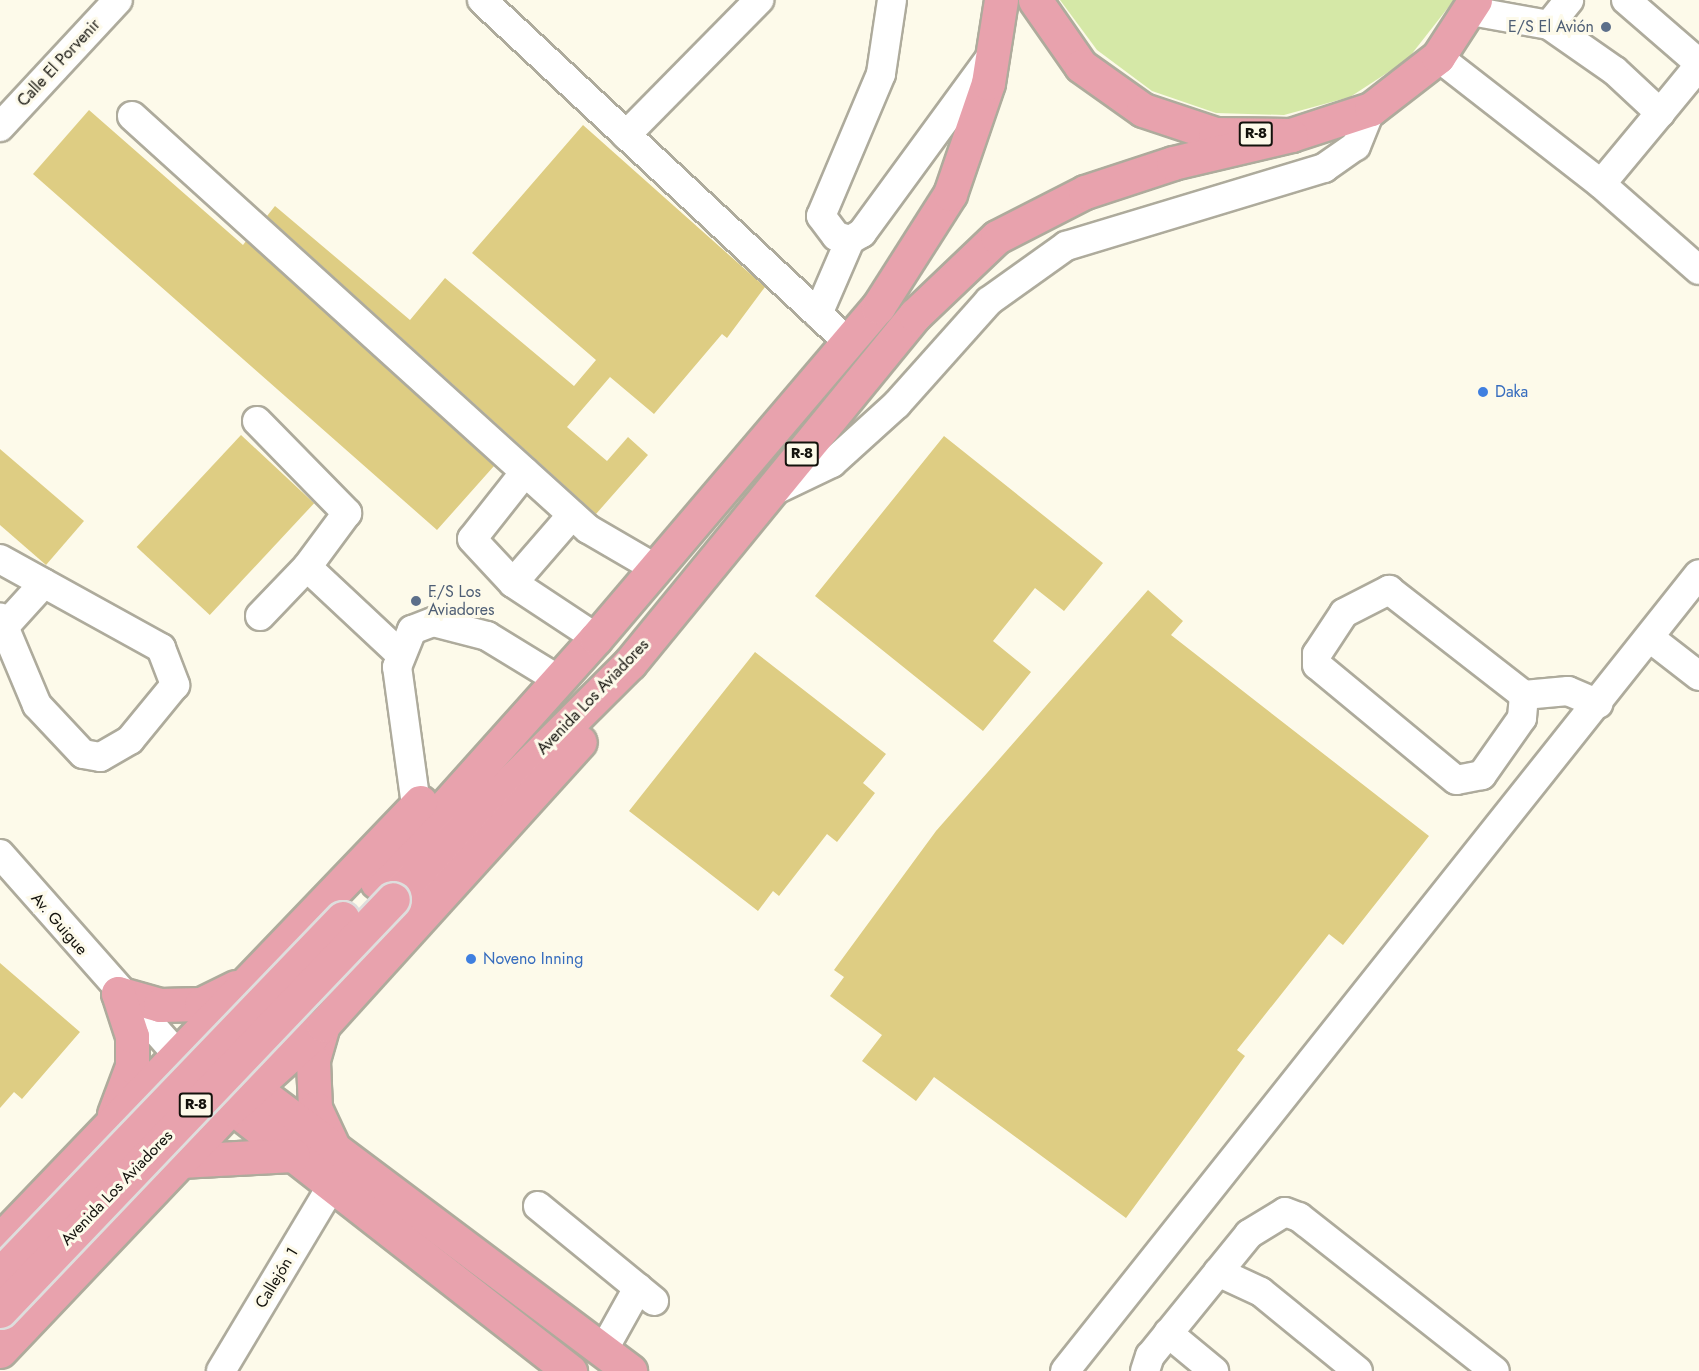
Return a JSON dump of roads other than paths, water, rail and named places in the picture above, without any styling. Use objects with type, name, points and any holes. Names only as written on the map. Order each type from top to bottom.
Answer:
[{"type":"main road","name":"Avenida Los Aviadores","points":[[0,1311],[385,890],[878,307],[951,194],[993,54],[1001,0]]},
{"type":"main road","name":"R-8","points":[[1035,0],[1081,66],[1143,110],[1215,134],[1291,135],[1371,109],[1438,57],[1473,5]]},
{"type":"main road","name":"Avenida Los Aviadores","points":[[0,1274],[385,890],[630,663],[915,315],[997,237],[1085,192],[1173,163],[1291,135]]},
{"type":"main road","points":[[0,1240],[503,714],[596,638]]},
{"type":"main road","name":"R-8","points":[[241,1099],[323,1025],[580,742],[630,663]]},
{"type":"main road","points":[[118,993],[160,1005],[201,1004],[222,998],[257,972]]},
{"type":"main road","points":[[108,1129],[132,1066],[132,1036],[118,993]]},
{"type":"main road","points":[[323,1025],[313,1061],[315,1108],[332,1144]]},
{"type":"main road","points":[[186,1048],[241,1099],[293,1155],[333,1184],[558,1367]]},
{"type":"main road","points":[[241,1099],[332,1144],[630,1371]]},
{"type":"main road","points":[[0,1351],[241,1099]]},
{"type":"main road","points":[[180,1161],[293,1155]]},
{"type":"street","name":"Calle El Porvenir","points":[[0,127],[118,0]]},
{"type":"street","points":[[482,0],[848,342]]},
{"type":"street","points":[[626,135],[759,0]]},
{"type":"street","points":[[850,240],[827,230],[820,216],[880,74],[892,0]]},
{"type":"street","points":[[1549,25],[1569,0]]},
{"type":"street","points":[[1601,184],[1697,68],[1693,58],[1626,0]]},
{"type":"street","points":[[1473,5],[1549,25],[1615,71],[1660,113]]},
{"type":"street","points":[[818,314],[850,240],[861,233],[993,54]]},
{"type":"street","points":[[1438,57],[1601,184],[1699,270]]},
{"type":"street","points":[[769,493],[832,463],[897,404],[989,302],[1066,246],[1324,168],[1356,146],[1371,109]]},
{"type":"street","points":[[132,116],[572,515],[656,568]]},
{"type":"street","points":[[257,421],[347,513],[307,567],[260,616]]},
{"type":"street","points":[[525,472],[472,539],[513,583],[596,638]]},
{"type":"street","points":[[513,583],[572,515]]},
{"type":"street","points":[[0,559],[44,583],[161,648],[172,667],[175,686],[130,740],[100,757],[68,744],[37,705],[2,622],[44,583]]},
{"type":"street","points":[[307,567],[400,654]]},
{"type":"street","points":[[1065,1371],[1598,704],[1699,574]]},
{"type":"street","points":[[1524,695],[1522,718],[1482,775],[1456,780],[1321,671],[1317,654],[1344,613],[1389,590],[1524,695],[1568,691],[1598,704]]},
{"type":"street","points":[[417,805],[400,654],[412,630],[434,622],[487,636],[551,675]]},
{"type":"street","points":[[1650,638],[1699,676]]},
{"type":"street","points":[[1482,775],[1515,807]]},
{"type":"street","name":"Av. Guigue","points":[[0,854],[118,993],[186,1048]]},
{"type":"street","name":"Callejón 1","points":[[221,1371],[333,1184]]},
{"type":"street","points":[[538,1206],[646,1294],[604,1350]]},
{"type":"street","points":[[1144,1371],[1168,1333],[1218,1272],[1267,1219],[1285,1212],[1299,1217],[1494,1371]]},
{"type":"street","points":[[1218,1272],[1261,1292],[1358,1371]]},
{"type":"street","points":[[558,1367],[575,1327]]},
{"type":"street","points":[[1168,1333],[1214,1371]]},
{"type":"place","name":"E/S El Avión","points":[[1606,27]]},
{"type":"place","name":"Daka","points":[[1483,392]]},
{"type":"place","name":"E/S Los Aviadores","points":[[416,601]]},
{"type":"place","name":"Noveno Inning","points":[[471,959]]}]
